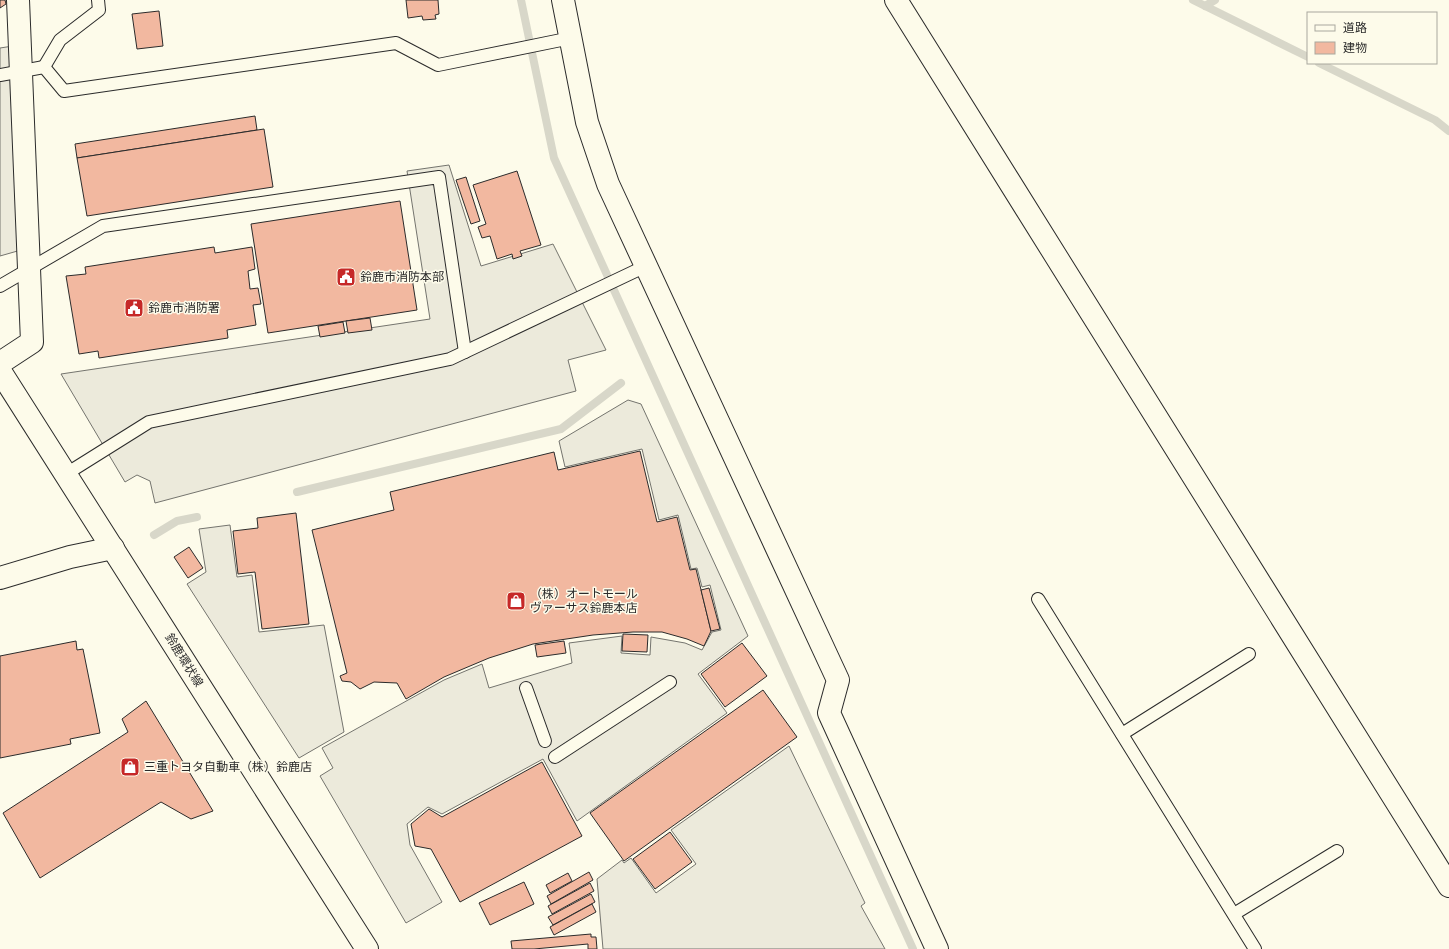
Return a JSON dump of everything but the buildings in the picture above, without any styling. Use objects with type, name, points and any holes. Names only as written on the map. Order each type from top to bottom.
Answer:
[{"type":"street","points":[[0,363],[32,342],[18,0]]},
{"type":"street","points":[[563,0],[587,122],[608,184],[838,680],[829,713],[937,949]]},
{"type":"street","points":[[896,0],[1449,886]]},
{"type":"street","name":"鈴鹿環状線","points":[[0,371],[367,949]]},
{"type":"street","points":[[0,578],[70,557],[113,548]]},
{"type":"lane","points":[[0,75],[44,67],[60,40],[99,10],[98,0]]},
{"type":"lane","points":[[44,67],[64,91],[396,43],[438,65],[571,38]]},
{"type":"lane","points":[[0,286],[103,226],[439,177],[465,352]]},
{"type":"lane","points":[[66,474],[149,422],[450,359],[646,266]]},
{"type":"lane","points":[[1038,599],[1255,949]]},
{"type":"lane","points":[[1122,734],[1249,654]]},
{"type":"lane","points":[[555,757],[670,682]]},
{"type":"lane","points":[[526,688],[545,740]]},
{"type":"lane","points":[[1234,914],[1337,851]]},
{"type":"shaded area","points":[[13,46],[21,250],[0,256],[0,48]]},
{"type":"shaded area","points":[[449,165],[481,266],[553,244],[606,350],[568,360],[576,391],[155,503],[150,481],[137,475],[125,482],[61,374],[430,319],[407,171]]},
{"type":"shaded area","points":[[628,400],[641,404],[748,636],[698,674],[727,713],[577,821],[543,759],[442,814],[428,807],[407,824],[410,845],[442,902],[406,923],[320,776],[333,768],[322,748],[444,680],[482,664],[489,688],[572,663],[569,643],[622,636],[621,653],[650,655],[651,637],[685,643],[702,650],[712,632],[721,630],[710,585],[702,587],[697,568],[691,569],[678,515],[659,520],[642,449],[565,467],[559,441]]},
{"type":"shaded area","points":[[230,525],[237,577],[252,575],[259,632],[324,625],[344,732],[299,758],[187,584],[206,572],[199,529]]},
{"type":"shaded area","points":[[789,746],[865,903],[861,906],[885,949],[603,949],[597,879],[622,860],[624,863],[631,858],[656,893],[696,864],[671,830]]},
{"type":"waterway","points":[[521,0],[554,158],[913,949]]},
{"type":"waterway","points":[[1193,0],[1307,57]]},
{"type":"waterway","points":[[1205,6],[1215,0]]},
{"type":"waterway","points":[[1321,64],[1435,120],[1449,131]]},
{"type":"waterway","points":[[297,492],[561,429],[621,383]]},
{"type":"waterway","points":[[154,535],[177,521],[197,517]]},
{"type":"place","name":"鈴鹿市消防本部","points":[[346,277]]},
{"type":"place","name":"鈴鹿市消防署","points":[[134,308]]},
{"type":"place","name":"（株）オートモール ヴァーサス鈴鹿本店","points":[[516,601]]},
{"type":"place","name":"三重トヨタ自動車（株）鈴鹿店","points":[[130,767]]}]
